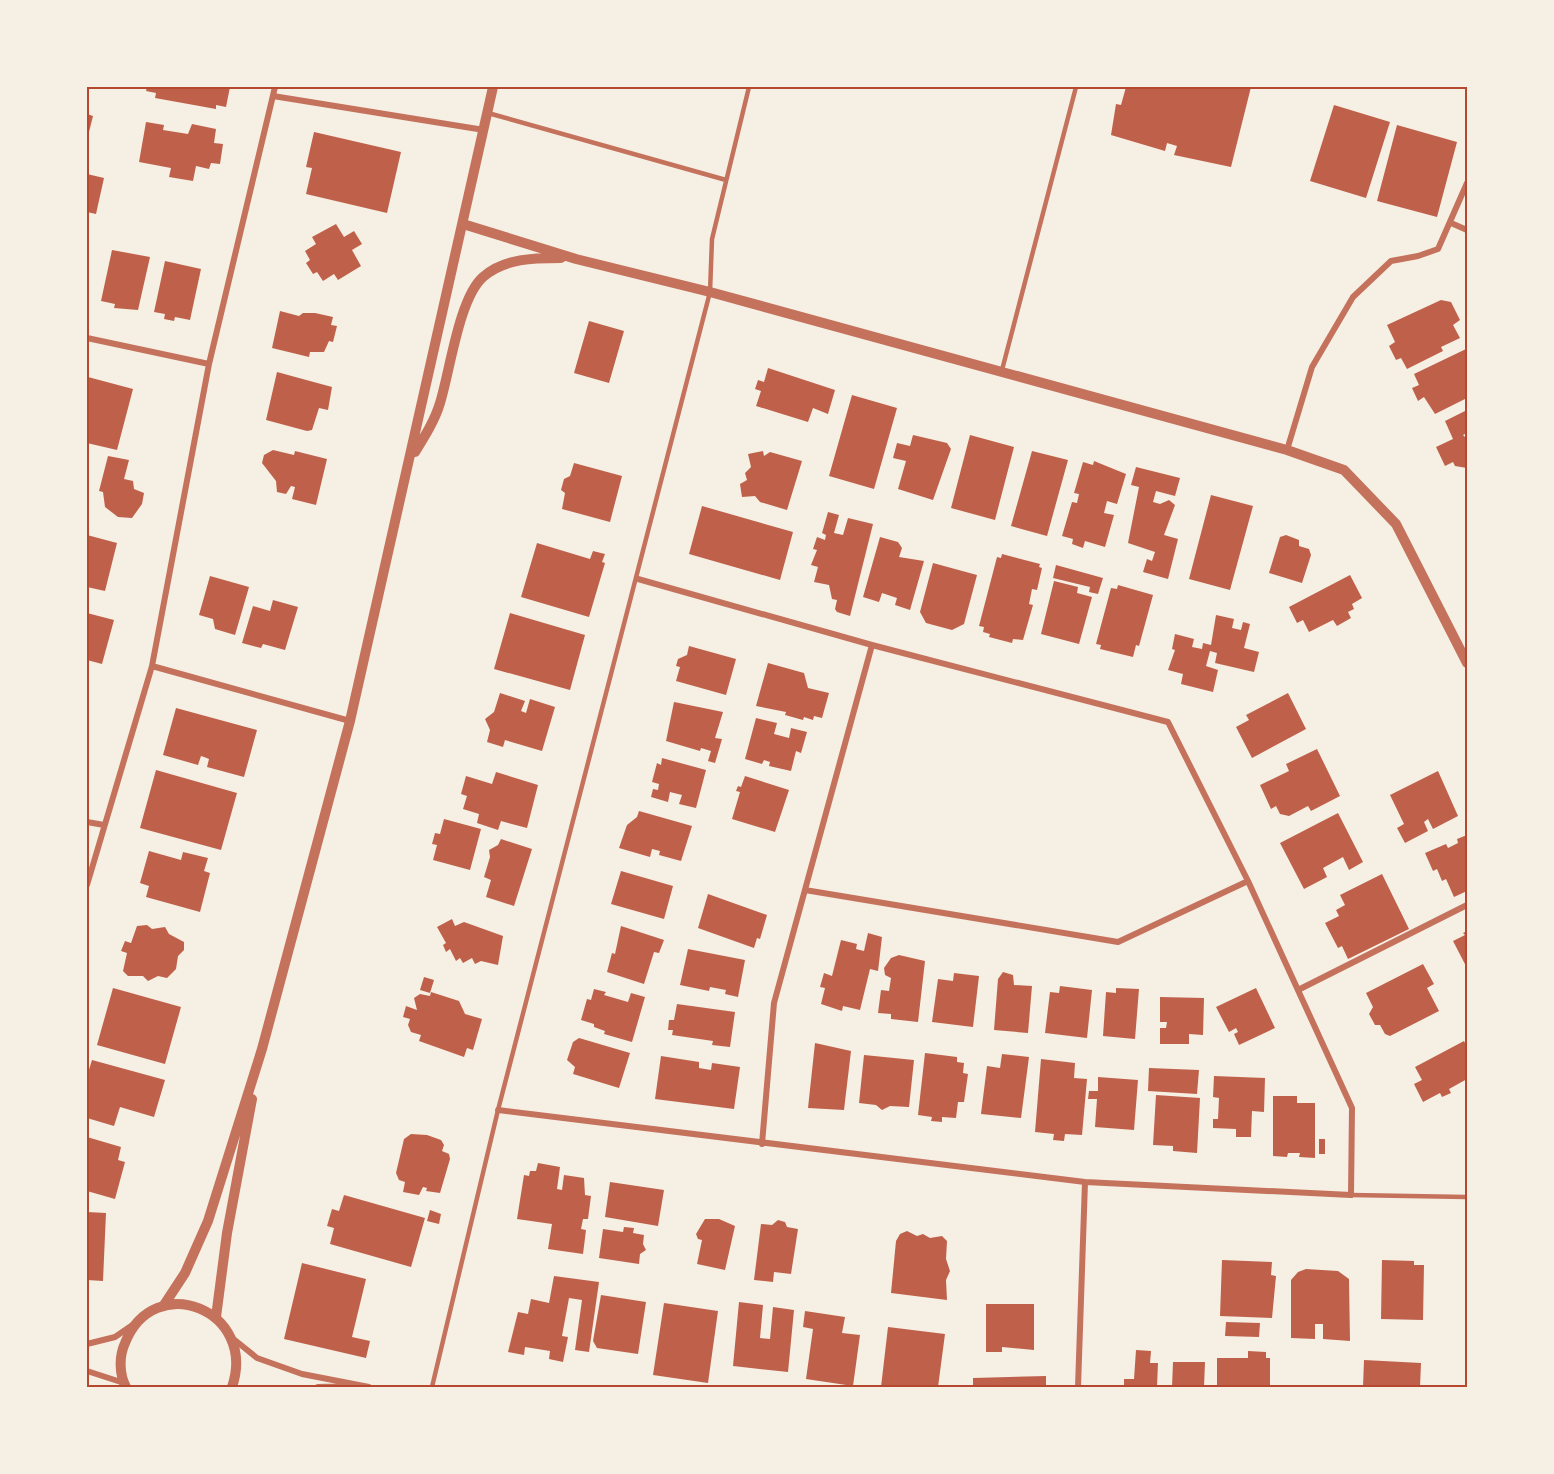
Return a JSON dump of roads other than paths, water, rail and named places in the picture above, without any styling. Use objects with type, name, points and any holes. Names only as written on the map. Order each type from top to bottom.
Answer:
[{"type":"street","points":[[87,885],[152,666],[209,364],[275,87]]},
{"type":"street","points":[[87,1344],[115,1337],[164,1305],[184,1273],[208,1221],[262,1049],[350,721],[493,87]]},
{"type":"street","points":[[273,96],[484,130]]},
{"type":"street","points":[[1287,450],[1312,367],[1353,297],[1391,261],[1418,256],[1438,249],[1467,183]]},
{"type":"street","points":[[1451,223],[1467,230]]},
{"type":"street","points":[[463,224],[576,259],[710,292],[1002,370],[1287,450],[1344,470],[1396,524],[1467,663]]},
{"type":"street","points":[[411,457],[428,432],[440,405],[466,304],[481,278],[506,264],[526,259],[576,259]]},
{"type":"street","points":[[87,338],[209,364]]},
{"type":"street","points":[[498,1110],[1085,1182],[1352,1195],[1353,1108],[1248,881],[1168,722],[872,645],[638,579]]},
{"type":"street","points":[[762,1144],[774,1003],[872,645]]},
{"type":"street","points":[[152,666],[350,721]]},
{"type":"street","points":[[87,822],[104,825]]},
{"type":"street","points":[[805,890],[1118,942],[1248,881]]},
{"type":"street","points":[[1298,990],[1467,905]]},
{"type":"street","points":[[216,1317],[227,1233],[262,1049]]},
{"type":"street","points":[[1078,1387],[1085,1182]]},
{"type":"street","points":[[164,1305],[184,1304],[201,1308],[216,1317],[231,1336],[257,1358],[302,1374],[367,1387]]},
{"type":"street","points":[[125,1385],[120,1366],[122,1349],[128,1333],[139,1320]]},
{"type":"street","points":[[231,1336],[237,1353],[237,1370],[232,1387]]},
{"type":"street","points":[[87,1371],[125,1385]]},
{"type":"street","points":[[318,1387],[367,1387]]},
{"type":"lane","points":[[432,1387],[498,1110],[638,579],[710,292],[712,239],[749,87]]},
{"type":"lane","points":[[1002,370],[1076,87]]},
{"type":"lane","points":[[488,113],[726,180]]},
{"type":"lane","points":[[1352,1195],[1466,1197]]}]
